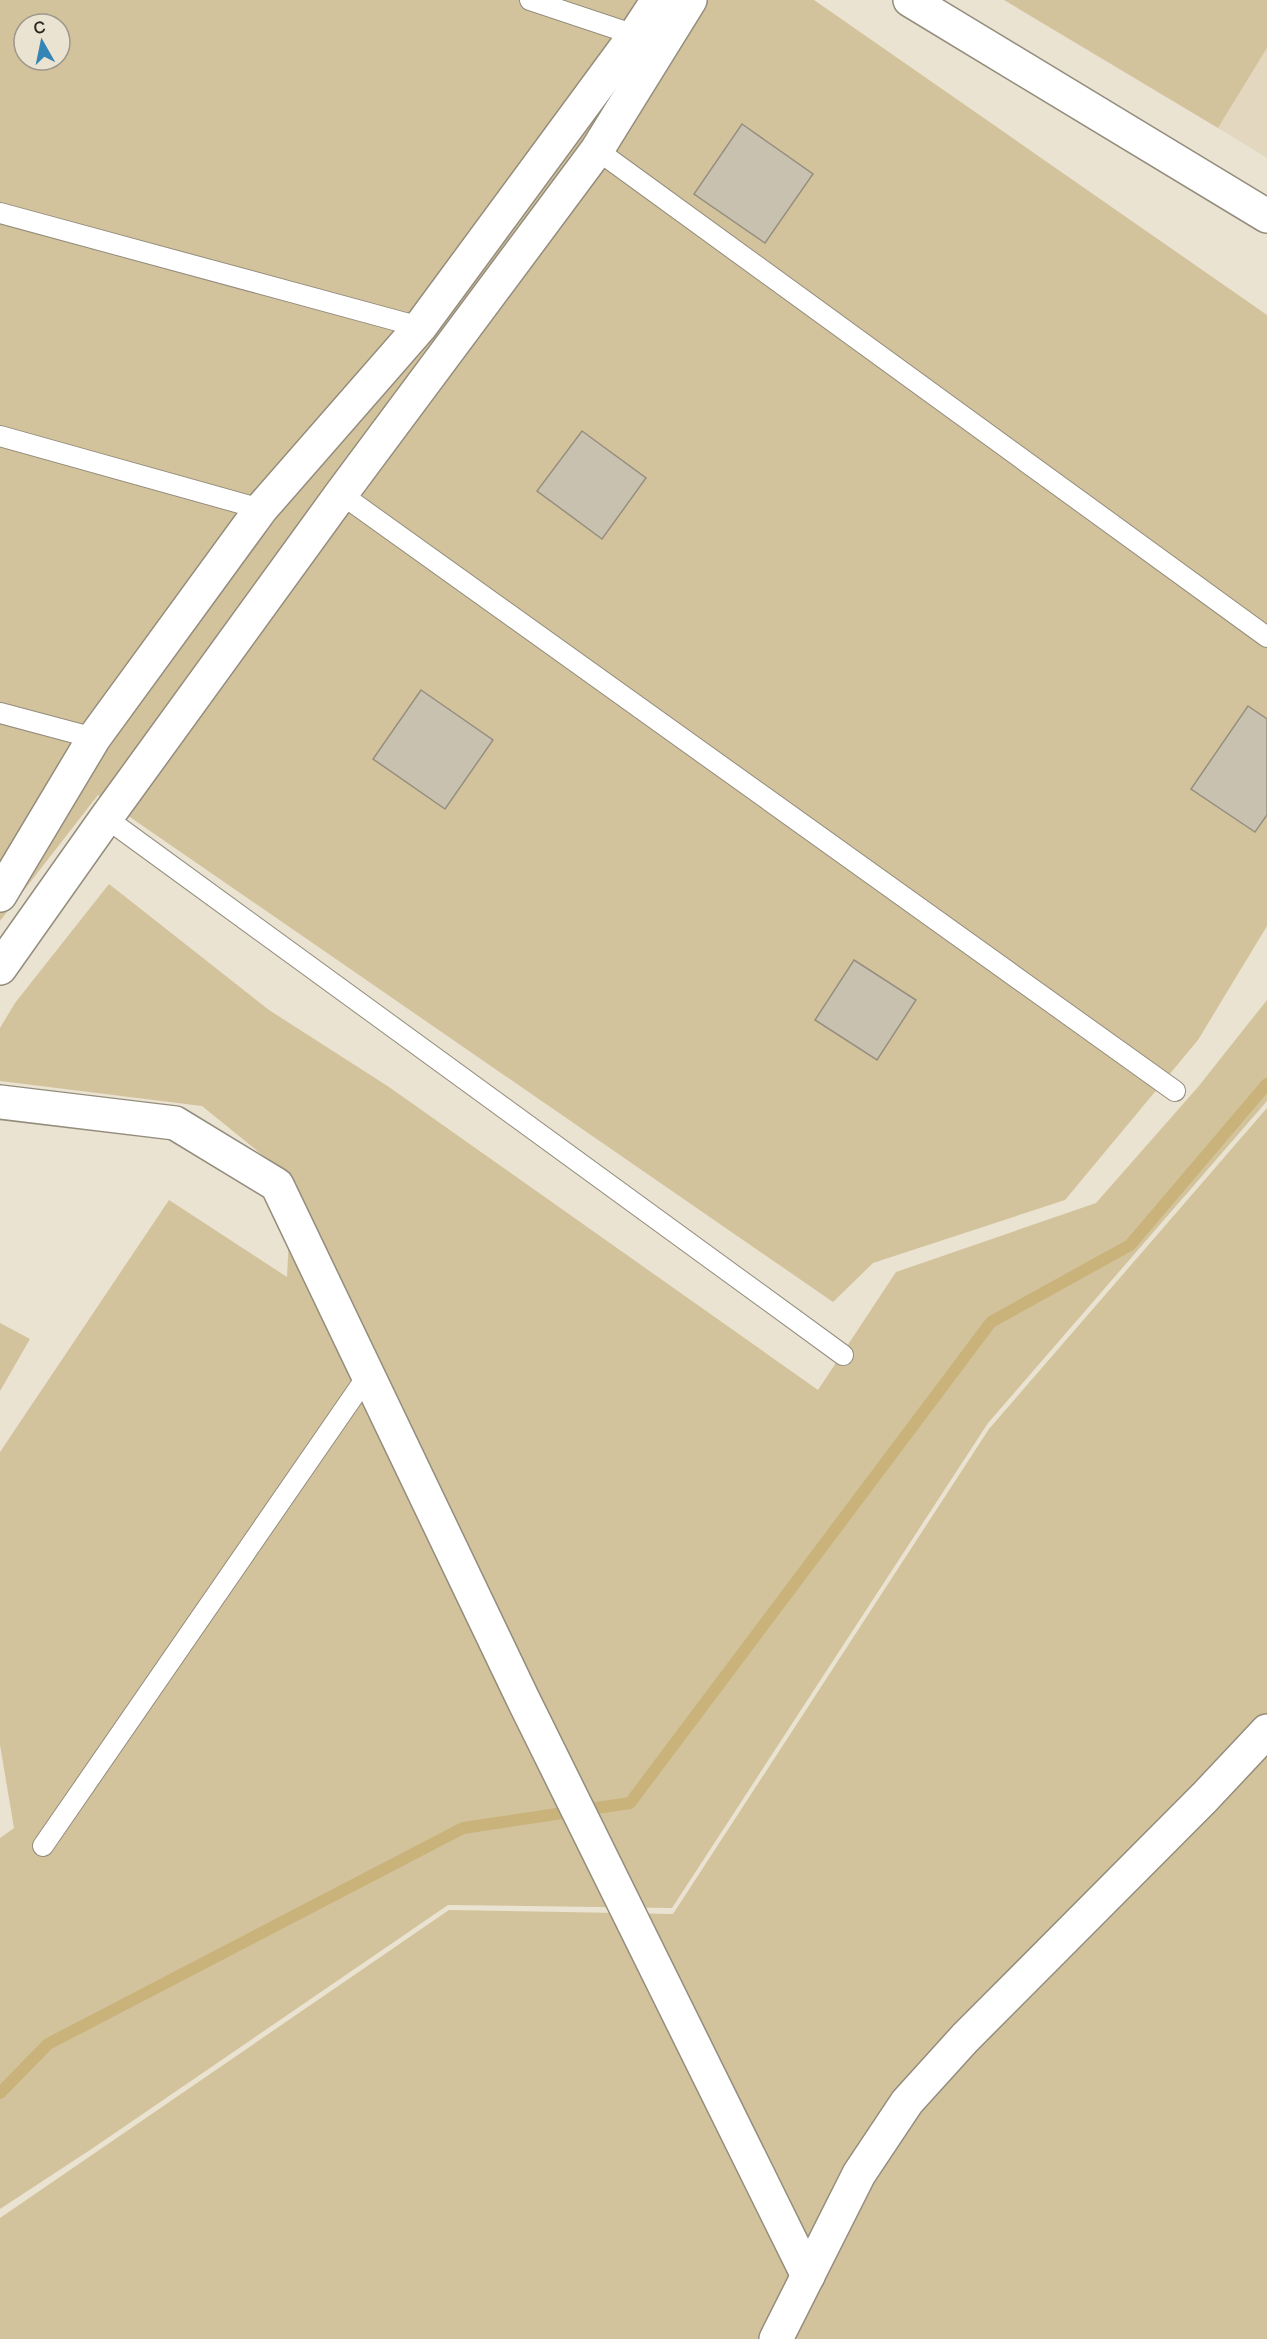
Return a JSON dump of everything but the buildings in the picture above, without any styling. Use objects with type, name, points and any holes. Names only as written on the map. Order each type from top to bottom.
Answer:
[{"type":"street","points":[[0,895],[94,738],[261,509],[420,327],[635,35],[658,0]]},
{"type":"street","points":[[0,968],[341,494],[597,150],[690,0]]},
{"type":"street","points":[[910,0],[1267,216]]},
{"type":"street","points":[[0,1102],[175,1123],[277,1185],[522,1697],[808,2276]]},
{"type":"street","points":[[776,2339],[859,2174],[907,2102],[965,2038],[1197,1806],[1267,1731]]},
{"type":"lane","points":[[530,0],[635,35]]},
{"type":"lane","points":[[597,150],[1267,637]]},
{"type":"lane","points":[[0,213],[420,327]]},
{"type":"lane","points":[[0,436],[261,509]]},
{"type":"lane","points":[[341,494],[1175,1091]]},
{"type":"lane","points":[[0,713],[94,738]]},
{"type":"lane","points":[[106,818],[843,1355]]},
{"type":"lane","points":[[43,1846],[368,1375]]},
{"type":"shaded area","points":[[0,0],[814,0],[1267,315],[1267,926],[1198,1040],[1065,1200],[873,1263],[833,1302],[98,795],[0,921]]},
{"type":"shaded area","points":[[1004,0],[1267,0],[1267,48],[1218,128]]},
{"type":"shaded area","points":[[1267,48],[1267,158],[1218,128]]},
{"type":"shaded area","points":[[109,884],[269,1010],[389,1087],[818,1390],[896,1272],[1096,1203],[1198,1087],[1267,1000],[1267,1101],[988,1423],[672,1908],[448,1905],[0,2209],[0,1838],[14,1828],[0,1745],[0,1452],[169,1200],[287,1277],[292,1179],[202,1106],[0,1081],[0,1028],[15,1003]]},
{"type":"shaded area","points":[[1267,1108],[1267,2339],[0,2339],[0,2218],[449,1910],[673,1914],[989,1429]]},
{"type":"shaded area","points":[[0,1323],[30,1339],[0,1391]]},
{"type":"waterway","points":[[0,2093],[48,2044],[463,1828],[630,1803],[991,1322],[1130,1245],[1267,1084]]}]
